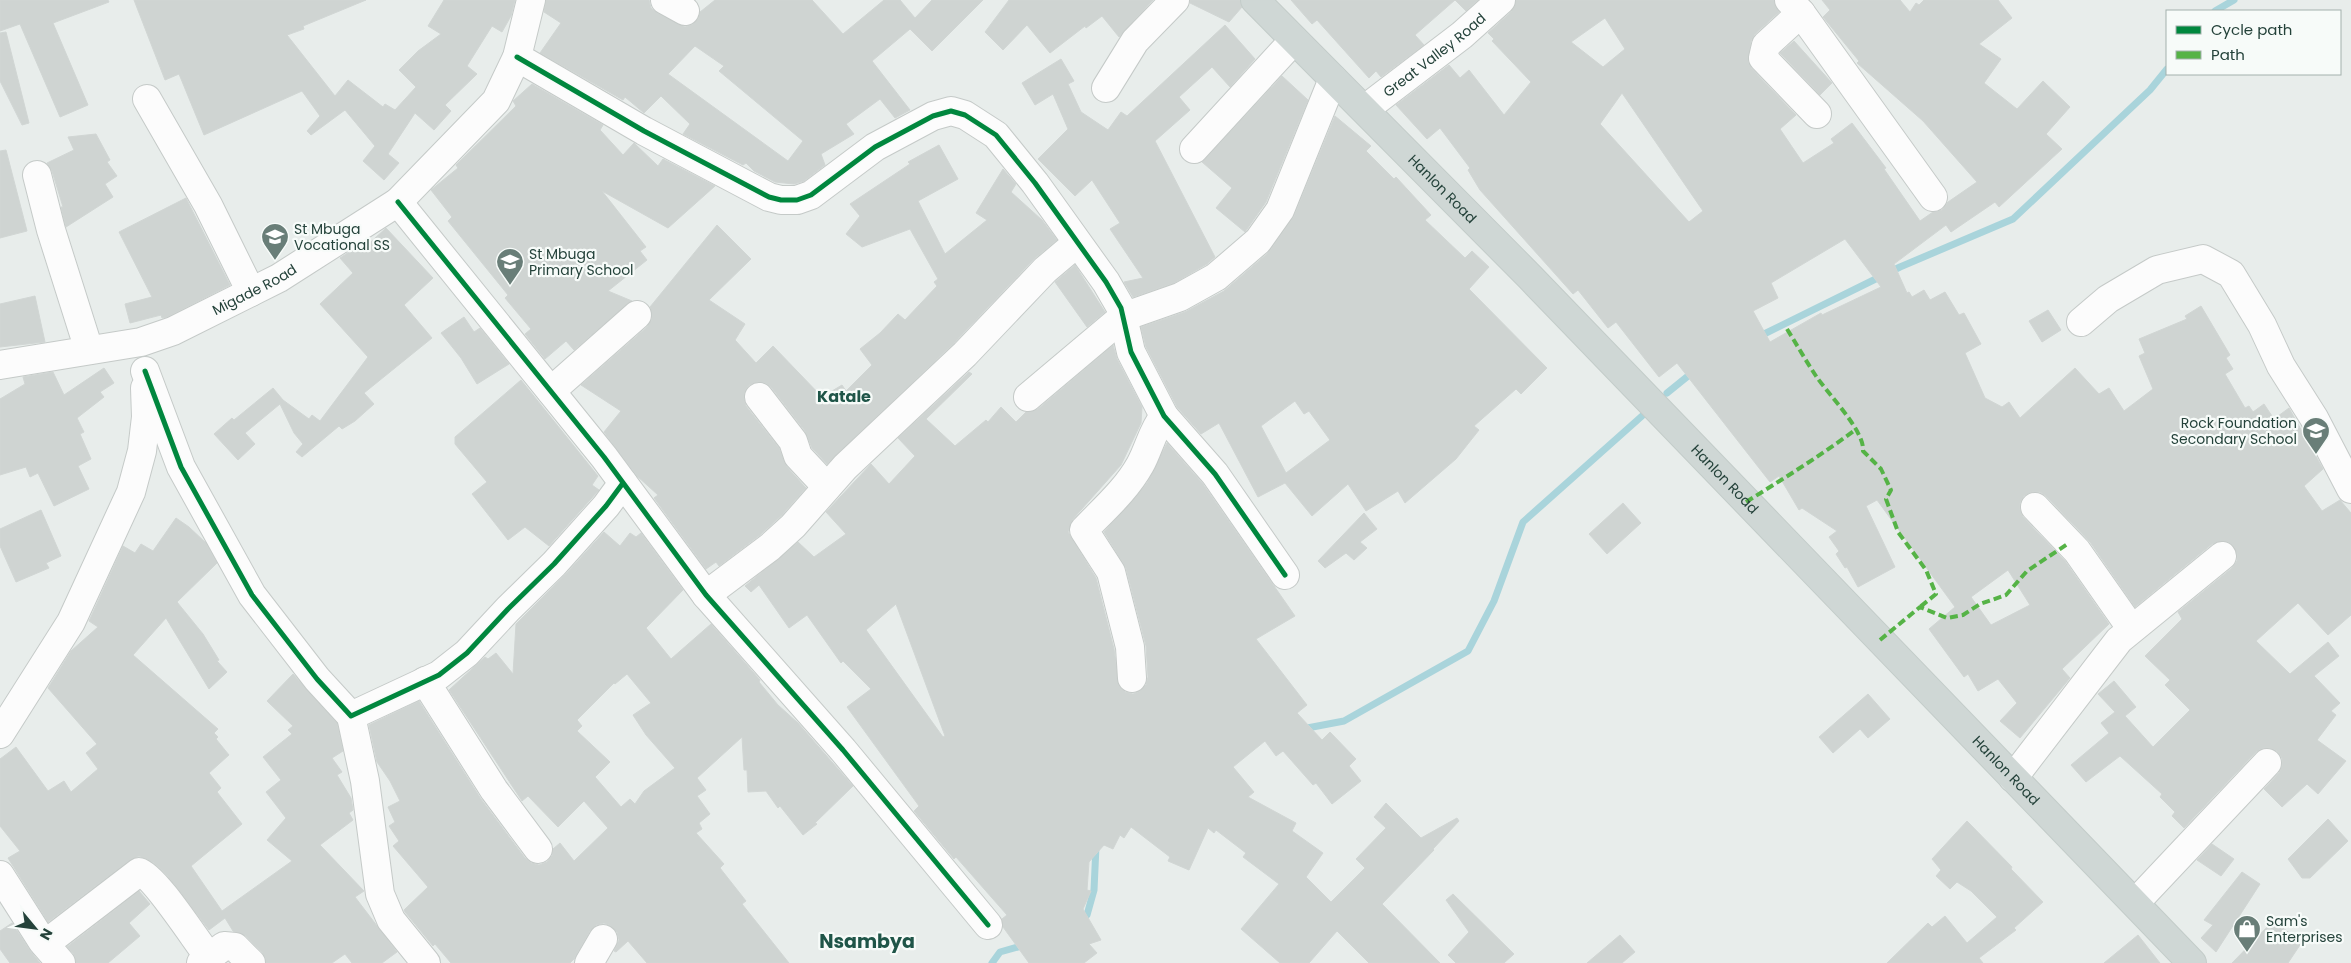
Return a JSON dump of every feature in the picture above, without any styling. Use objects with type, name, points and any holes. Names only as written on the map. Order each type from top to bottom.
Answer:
[{"type":"main road","name":"Hanlon Road","points":[[1255,0],[1365,109],[2192,963]]},
{"type":"street","name":"Migade Road","points":[[0,365],[141,342],[173,331],[279,278],[398,202],[496,101],[517,57],[531,0]]},
{"type":"street","points":[[1106,88],[1135,41],[1175,0]]},
{"type":"street","name":"Great Valley Road","points":[[1365,109],[1462,35],[1501,0]]},
{"type":"street","points":[[1817,114],[1763,58],[1766,44],[1795,7],[1933,197]]},
{"type":"street","points":[[1194,149],[1294,40]]},
{"type":"street","points":[[517,57],[644,131],[769,197],[781,200],[797,200],[811,195],[875,147],[933,116],[951,111],[965,115],[996,135],[1014,155],[1106,282],[1121,308],[1131,352],[1164,416],[1215,474],[1285,575]]},
{"type":"street","points":[[1028,397],[1123,317],[1180,296],[1216,277],[1244,255],[1258,241],[1280,210],[1333,79]]},
{"type":"street","points":[[147,99],[208,205],[251,292]]},
{"type":"street","points":[[38,175],[51,230],[89,350]]},
{"type":"street","points":[[398,202],[551,391],[706,594],[843,750],[988,925]]},
{"type":"street","points":[[706,594],[770,547],[793,526],[845,467],[965,354],[1045,270],[1077,243]]},
{"type":"street","points":[[2081,322],[2108,299],[2157,270],[2203,259],[2231,274],[2262,325],[2281,366],[2314,418],[2351,489]]},
{"type":"street","points":[[551,391],[637,316]]},
{"type":"street","points":[[0,734],[71,622],[131,492],[143,442],[146,417],[145,371],[141,342]]},
{"type":"street","points":[[145,371],[181,467],[252,595],[317,679],[351,716],[364,781],[380,894],[391,920],[426,963]]},
{"type":"street","points":[[759,397],[793,441],[798,456],[827,487]]},
{"type":"street","points":[[1132,678],[1130,647],[1111,572],[1084,530],[1124,488],[1141,464],[1155,427],[1164,416]]},
{"type":"street","points":[[351,716],[440,675],[467,653],[508,608],[554,564],[606,506],[623,483]]},
{"type":"street","points":[[2035,507],[2082,557],[2131,628]]},
{"type":"street","points":[[2013,778],[2112,648],[2131,628],[2222,556]]},
{"type":"street","points":[[425,682],[494,790],[538,849]]},
{"type":"street","points":[[2135,903],[2267,763]]},
{"type":"street","points":[[0,875],[53,954],[139,872],[145,874],[158,888],[205,960],[224,946],[235,947],[251,963]]},
{"type":"street","points":[[589,963],[603,939]]},
{"type":"building","points":[[0,0],[108,0],[109,2],[53,23],[88,105],[60,117],[20,24],[0,31]]},
{"type":"building","points":[[134,0],[366,0],[303,26],[304,29],[287,35],[335,96],[348,80],[383,107],[385,104],[395,110],[416,87],[399,70],[418,51],[441,34],[428,26],[444,0],[515,0],[511,16],[502,32],[492,26],[467,66],[477,74],[445,105],[451,111],[434,130],[415,113],[388,154],[399,163],[384,180],[363,161],[375,146],[345,110],[311,135],[307,131],[320,116],[302,91],[204,135],[179,74],[165,80]]},
{"type":"building","points":[[546,0],[649,0],[651,8],[657,13],[685,27],[693,24],[698,19],[700,12],[715,0],[812,0],[843,34],[884,0],[900,0],[915,18],[932,0],[983,0],[932,51],[910,29],[872,61],[910,110],[895,118],[880,99],[846,124],[854,134],[821,154],[825,165],[804,181],[794,184],[775,182],[754,171],[746,163],[743,165],[683,134],[690,124],[661,96],[644,113],[625,97],[623,100],[540,53],[561,23],[544,12]],"holes":[[[695,46],[724,66],[719,71],[803,141],[788,161],[668,74]]]},
{"type":"building","points":[[1009,0],[1153,0],[1119,37],[1102,16],[1086,28],[1085,26],[1050,53],[1027,25],[1003,50],[985,32]]},
{"type":"building","points":[[1190,0],[1240,0],[1242,7],[1229,22],[1190,3]]},
{"type":"building","points":[[1291,0],[1455,0],[1415,35],[1424,45],[1381,77],[1376,71],[1369,78],[1317,20],[1312,24]]},
{"type":"building","points":[[1455,0],[1478,0],[1466,11]]},
{"type":"building","points":[[1516,0],[1774,0],[1779,12],[1755,34],[1751,41],[1748,62],[1752,69],[1796,115],[1780,129],[1803,163],[1834,143],[1831,139],[1852,123],[1886,168],[1884,169],[1920,221],[1933,212],[1942,210],[1948,202],[1977,182],[1923,121],[1857,63],[1859,61],[1823,17],[1830,10],[1822,0],[1900,0],[1910,12],[1916,3],[1919,5],[1924,0],[1998,0],[2012,18],[1979,44],[2001,59],[1984,83],[2017,109],[2043,81],[2070,107],[2046,134],[2062,149],[1999,207],[1995,202],[1951,232],[1946,225],[1894,264],[1907,293],[1909,292],[1912,297],[1924,290],[1930,300],[1945,292],[1959,315],[1964,313],[1981,344],[1965,353],[1985,398],[2002,407],[2009,402],[2020,418],[2075,368],[2099,394],[2109,388],[2124,411],[2153,389],[2139,356],[2145,353],[2139,339],[2187,319],[2185,316],[2201,306],[2230,355],[2226,358],[2233,369],[2225,374],[2245,408],[2249,406],[2253,412],[2264,404],[2274,419],[2289,408],[2323,469],[2304,486],[2322,511],[2340,500],[2351,513],[2351,615],[2328,635],[2298,603],[2256,641],[2290,674],[2328,642],[2339,656],[2314,676],[2340,703],[2331,711],[2336,715],[2317,740],[2346,761],[2318,794],[2307,784],[2282,807],[2264,789],[2279,773],[2282,766],[2282,758],[2277,751],[2263,748],[2256,752],[2184,828],[2172,816],[2175,812],[2160,797],[2162,794],[2120,756],[2086,782],[2071,765],[2109,733],[2101,723],[2115,712],[2098,694],[2114,681],[2136,707],[2125,716],[2153,747],[2190,710],[2165,685],[2170,680],[2145,656],[2182,619],[2178,612],[2232,568],[2237,561],[2237,553],[2228,542],[2220,541],[2212,544],[2135,607],[2090,542],[2046,496],[2040,492],[2032,492],[2024,496],[2020,503],[2023,517],[2065,561],[2109,624],[2062,669],[2070,678],[2020,738],[2000,721],[2017,703],[1998,679],[1978,691],[1968,674],[1964,677],[1929,629],[1955,607],[1877,500],[1866,506],[1895,567],[1858,587],[1847,567],[1845,568],[1836,554],[1839,551],[1829,537],[1837,531],[1802,508],[1799,510],[1779,476],[1770,482],[1677,363],[1659,377],[1616,322],[1608,328],[1578,290],[1573,294],[1480,190],[1468,170],[1470,168],[1440,128],[1427,139],[1396,105],[1449,65],[1460,78],[1469,70],[1504,115],[1531,82],[1492,41],[1494,39],[1488,33],[1511,12]],"holes":[[[1605,18],[1625,49],[1603,67],[1571,42]],[[1622,93],[1703,211],[1689,222],[1600,124]],[[1845,239],[1881,287],[1822,315],[1821,313],[1770,342],[1753,311],[1778,298],[1771,283]],[[2008,570],[2030,605],[1991,625],[1971,597]]]},
{"type":"building","points":[[1225,25],[1255,59],[1230,87],[1212,67],[1179,97],[1190,110],[1155,141],[1215,257],[1207,264],[1174,283],[1133,297],[1124,282],[1143,278],[1110,229],[1120,223],[1092,180],[1075,196],[1038,159],[1068,129],[1053,94],[1035,105],[1022,83],[1061,59],[1074,81],[1068,84],[1081,112],[1108,130],[1121,112],[1127,116]]},
{"type":"building","points":[[6,32],[29,123],[22,125],[0,81],[0,33]]},
{"type":"building","points":[[1794,41],[1832,83],[1820,95],[1780,53]]},
{"type":"building","points":[[1282,76],[1308,100],[1266,202],[1245,232],[1216,208],[1232,188],[1202,162]]},
{"type":"building","points":[[532,84],[603,125],[600,130],[623,155],[634,143],[658,166],[663,159],[715,186],[668,228],[602,191],[646,247],[640,251],[647,260],[608,291],[632,301],[574,350],[566,341],[545,359],[525,334],[531,329],[505,298],[508,295],[448,221],[452,217],[431,190],[458,168],[456,165],[516,106],[513,101]]},
{"type":"building","points":[[1335,116],[1371,146],[1366,151],[1394,179],[1396,177],[1431,215],[1425,220],[1465,258],[1472,251],[1489,267],[1469,289],[1547,368],[1521,394],[1516,389],[1474,426],[1479,430],[1456,459],[1405,503],[1398,491],[1366,511],[1348,484],[1312,516],[1285,483],[1258,497],[1219,423],[1201,434],[1177,407],[1146,347],[1141,327],[1185,312],[1224,291],[1268,253],[1294,216]],"holes":[[[1295,401],[1304,414],[1309,411],[1330,440],[1286,473],[1261,426]]]},
{"type":"building","points":[[96,134],[110,160],[107,162],[117,176],[105,184],[113,197],[66,227],[61,207],[63,207],[52,171],[47,163],[74,150],[68,137]]},
{"type":"building","points":[[939,145],[958,179],[918,201],[945,254],[987,220],[976,213],[1003,169],[1016,184],[1011,192],[1042,220],[1057,240],[1034,259],[954,343],[827,464],[812,448],[805,431],[771,387],[765,383],[757,382],[749,385],[745,391],[744,399],[746,406],[779,448],[787,467],[806,488],[782,515],[760,535],[719,566],[716,562],[706,569],[654,498],[658,495],[637,476],[604,432],[621,411],[581,385],[647,327],[652,319],[650,307],[717,225],[751,259],[709,300],[745,324],[735,340],[756,363],[773,346],[822,397],[842,385],[846,391],[872,365],[860,349],[880,333],[898,314],[905,320],[937,286],[934,282],[938,279],[910,229],[862,247],[846,234],[860,216],[850,204],[910,164],[908,162]]},
{"type":"building","points":[[6,150],[27,231],[0,238],[0,151]]},
{"type":"building","points":[[186,198],[230,285],[167,317],[162,318],[161,315],[130,323],[125,304],[152,297],[119,232]]},
{"type":"building","points":[[386,228],[433,278],[404,305],[432,338],[364,393],[374,404],[355,421],[342,429],[339,426],[302,457],[296,452],[303,444],[294,433],[280,404],[245,433],[255,444],[238,460],[214,434],[232,418],[234,420],[273,388],[283,400],[309,419],[312,415],[320,421],[368,357],[320,304],[353,273],[340,258],[358,246],[362,250]]},
{"type":"building","points":[[1075,265],[1105,312],[1087,327],[1055,282]]},
{"type":"building","points":[[35,296],[45,342],[0,347],[0,304]]},
{"type":"building","points":[[2048,310],[2061,330],[2042,342],[2029,321]]},
{"type":"building","points":[[464,317],[474,332],[480,328],[509,364],[477,384],[461,358],[441,333]]},
{"type":"building","points":[[1113,345],[1117,359],[1142,407],[1141,423],[1121,465],[1073,519],[1068,532],[1096,578],[1114,649],[1119,686],[1125,692],[1133,694],[1140,691],[1146,685],[1148,677],[1146,646],[1126,568],[1104,532],[1147,483],[1167,443],[1203,484],[1295,616],[1256,639],[1307,705],[1297,713],[1322,740],[1330,732],[1356,759],[1349,766],[1361,781],[1332,804],[1316,783],[1313,785],[1283,751],[1276,756],[1265,741],[1233,767],[1254,792],[1248,797],[1296,823],[1292,831],[1323,853],[1306,877],[1331,902],[1365,868],[1356,859],[1386,828],[1374,817],[1386,803],[1421,838],[1457,818],[1459,821],[1434,850],[1382,904],[1440,963],[1369,963],[1337,931],[1309,963],[1280,963],[1241,929],[1279,884],[1243,857],[1246,853],[1216,830],[1214,833],[1208,828],[1189,870],[1168,861],[1170,857],[1131,827],[1124,838],[1120,835],[1113,849],[1104,845],[1089,862],[1087,890],[1091,891],[1083,909],[1101,940],[1089,944],[1097,953],[1084,963],[1029,963],[1003,927],[1002,919],[1007,915],[956,857],[954,859],[914,811],[919,806],[847,707],[871,689],[843,661],[841,663],[807,615],[789,628],[759,585],[751,592],[745,586],[798,542],[814,557],[846,534],[826,512],[871,464],[889,484],[915,456],[898,438],[969,372],[972,374],[926,419],[955,446],[986,420],[988,422],[1001,407],[1016,422],[1026,412],[1038,409]],"holes":[[[896,604],[945,736],[943,737],[866,630]]]},
{"type":"building","points":[[104,368],[114,383],[100,392],[104,397],[77,418],[84,432],[80,434],[91,459],[78,466],[89,489],[54,506],[38,473],[30,477],[26,467],[0,475],[0,399],[25,384],[23,377],[53,372],[64,395]]},
{"type":"building","points":[[521,380],[598,476],[592,485],[599,490],[549,546],[525,527],[508,540],[472,494],[487,482],[455,444],[455,437]]},
{"type":"building","points":[[1623,503],[1641,523],[1607,554],[1589,534]]},
{"type":"building","points":[[41,510],[61,556],[46,563],[49,568],[16,582],[0,546],[0,529]]},
{"type":"building","points":[[1364,513],[1377,529],[1360,542],[1367,548],[1354,560],[1346,553],[1325,568],[1318,561]]},
{"type":"building","points":[[176,518],[206,543],[217,563],[177,602],[203,634],[219,660],[217,661],[227,672],[209,689],[166,618],[133,655],[218,729],[214,733],[218,737],[216,739],[229,755],[209,773],[221,788],[217,792],[242,824],[191,866],[222,911],[292,861],[267,840],[286,818],[266,792],[281,780],[263,757],[292,734],[288,730],[293,726],[267,701],[293,674],[337,723],[343,751],[332,758],[342,772],[337,775],[351,798],[353,810],[349,813],[353,820],[320,845],[364,891],[355,897],[397,952],[382,963],[352,963],[345,954],[332,963],[266,963],[262,952],[246,936],[233,931],[225,918],[209,930],[166,874],[154,863],[139,856],[130,860],[48,922],[8,858],[20,851],[0,826],[0,759],[16,747],[48,791],[64,781],[71,792],[98,769],[86,753],[97,744],[48,688],[71,651],[98,627],[89,621],[123,546],[135,553],[141,544],[153,551]]},
{"type":"building","points":[[604,532],[620,546],[630,533],[636,537],[641,533],[683,590],[646,628],[671,659],[711,624],[760,680],[759,682],[778,705],[798,723],[853,786],[815,823],[817,824],[803,835],[780,806],[778,808],[766,791],[748,792],[747,770],[744,770],[742,737],[697,778],[706,790],[697,796],[710,814],[699,823],[702,829],[696,833],[724,864],[720,868],[746,901],[742,904],[789,963],[647,963],[628,941],[616,952],[614,951],[619,940],[617,932],[611,926],[604,923],[596,925],[590,931],[570,963],[451,963],[435,944],[433,946],[405,912],[404,910],[428,887],[393,846],[399,841],[389,826],[395,822],[388,807],[400,801],[390,781],[377,762],[369,725],[419,701],[481,799],[525,858],[531,863],[539,865],[547,862],[552,856],[553,849],[560,843],[574,861],[608,828],[584,801],[558,827],[528,796],[522,801],[449,690],[485,657],[488,659],[496,653],[513,674],[516,624],[565,575]],"holes":[[[627,674],[651,703],[633,715],[646,735],[675,768],[644,791],[635,804],[630,799],[621,807],[595,777],[610,762],[577,731],[582,726],[577,720],[614,683]]]},
{"type":"building","points":[[1868,694],[1890,719],[1868,738],[1860,729],[1833,753],[1819,737]]},
{"type":"building","points":[[2328,819],[2348,841],[2310,878],[2302,878],[2288,859]]},
{"type":"building","points":[[1967,821],[2043,902],[2014,928],[2016,930],[1979,958],[1983,963],[1887,963],[1928,923],[1932,927],[1945,916],[1967,943],[1997,917],[1971,891],[1957,882],[1950,889],[1936,876],[1941,870],[1932,859]]},
{"type":"building","points":[[2212,844],[2234,859],[2221,876],[2197,860]]},
{"type":"building","points":[[2242,872],[2260,884],[2216,952],[2201,938],[2213,925],[2204,920]]},
{"type":"building","points":[[139,891],[150,904],[129,923],[140,936],[108,963],[76,963],[73,953],[67,947]]},
{"type":"building","points":[[1453,894],[1514,954],[1504,963],[1456,963],[1448,955],[1469,932],[1446,900]]},
{"type":"building","points":[[2273,921],[2302,942],[2288,963],[2232,963]]},
{"type":"building","points":[[12,923],[40,963],[10,963],[0,949],[0,931]]},
{"type":"building","points":[[1620,935],[1635,952],[1622,963],[1587,963]]},
{"type":"building","points":[[2138,935],[2160,963],[2104,963]]},
{"type":"waterway","points":[[2217,10],[2234,0]]},
{"type":"waterway","points":[[1758,337],[1900,267],[2013,219],[2150,90],[2166,70]]},
{"type":"waterway","points":[[1667,393],[1693,372]]},
{"type":"waterway","points":[[1302,729],[1344,721],[1468,651],[1494,601],[1523,522],[1642,416]]},
{"type":"waterway","points":[[1080,920],[1087,915],[1094,890],[1096,846]]},
{"type":"waterway","points":[[992,963],[1000,952],[1025,945]]},
{"type":"marked path","points":[[1787,329],[1816,376],[1852,423],[1862,443],[1863,451],[1881,469],[1891,490],[1886,499],[1898,532],[1926,570],[1936,594],[1920,607]]},
{"type":"marked path","points":[[1746,502],[1855,430]]},
{"type":"marked path","points":[[1880,640],[1920,607],[1947,618],[1963,615],[1980,604],[2006,595],[2027,571],[2069,543]]},
{"type":"cycle path","points":[[517,57],[644,131],[769,197],[781,200],[797,200],[811,195],[875,147],[933,116],[951,111],[965,115],[996,135],[1035,183],[1106,282],[1121,308],[1131,352],[1164,416],[1215,474],[1285,575]]},
{"type":"cycle path","points":[[398,202],[604,457],[706,595],[843,750],[988,925]]},
{"type":"cycle path","points":[[145,371],[181,467],[252,595],[317,679],[351,716],[439,675],[467,653],[554,564],[606,506],[623,483]]},
{"type":"place","name":"St Mbuga Vocational SS","points":[[275,261]]},
{"type":"place","name":"St Mbuga Primary School","points":[[510,286]]},
{"type":"place","name":"Rock Foundation Secondary School","points":[[2316,455]]},
{"type":"place","name":"Sam's Enterprises","points":[[2247,953]]},
{"type":"district","name":"Katale","points":[[844,396]]},
{"type":"district","name":"Nsambya","points":[[867,941]]}]
